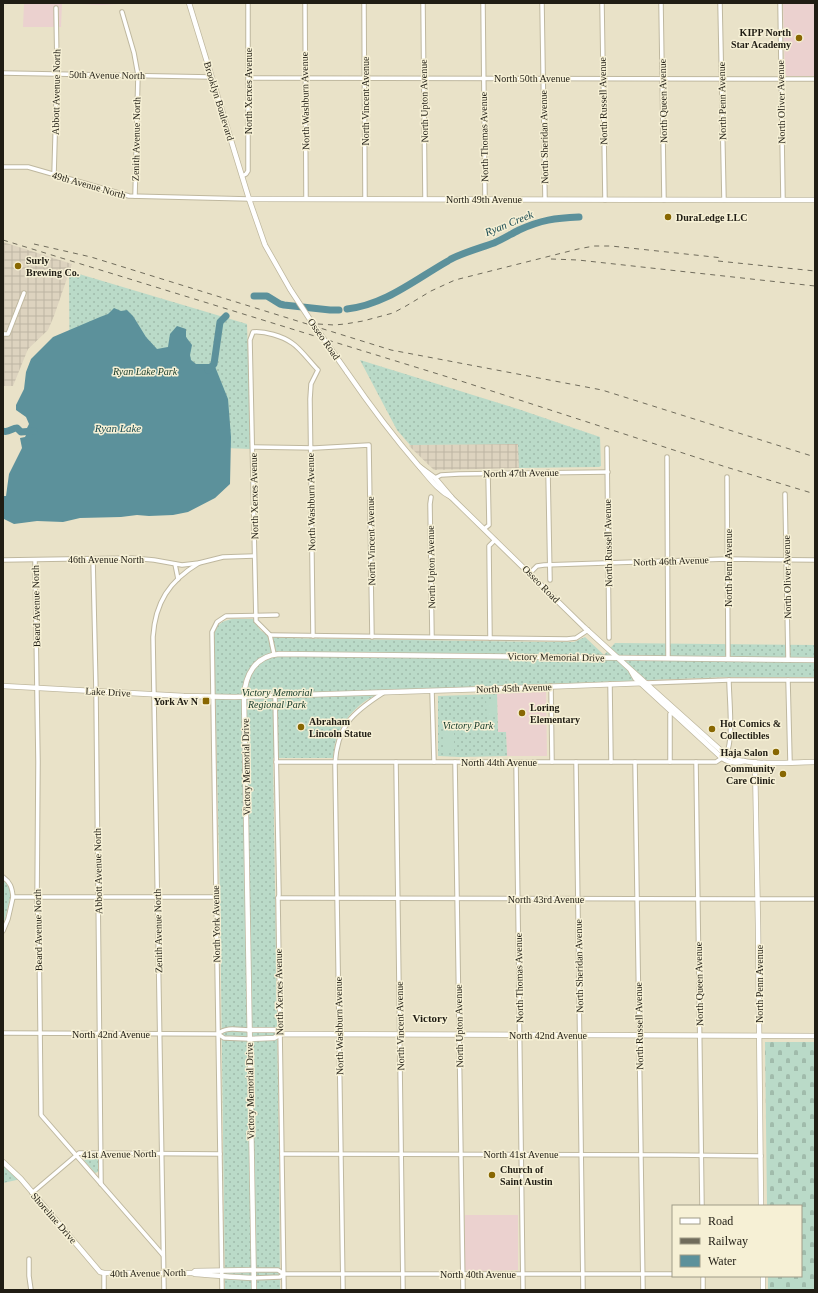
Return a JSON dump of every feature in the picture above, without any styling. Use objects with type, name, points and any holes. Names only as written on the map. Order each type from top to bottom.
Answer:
[{"type":"street","name":"Brooklyn Boulevard","points":[[189,3],[249,199]]},
{"type":"street","name":"North Xerxes Avenue","points":[[242,176],[248,171],[248,3]]},
{"type":"street","name":"North Washburn Avenue","points":[[304,3],[306,199]]},
{"type":"street","name":"North Vincent Avenue","points":[[364,3],[365,199]]},
{"type":"street","name":"North Upton Avenue","points":[[423,3],[425,199]]},
{"type":"street","name":"North Thomas Avenue","points":[[483,3],[485,199]]},
{"type":"street","name":"North Sheridan Avenue","points":[[542,3],[545,200]]},
{"type":"street","name":"North Russell Avenue","points":[[602,3],[604,200]]},
{"type":"street","name":"North Queen Avenue","points":[[661,3],[664,200]]},
{"type":"street","name":"North Penn Avenue","points":[[720,3],[724,200]]},
{"type":"street","name":"North Oliver Avenue","points":[[780,3],[783,200]]},
{"type":"street","name":"Abbott Avenue North","points":[[54,175],[57,67],[56,8]]},
{"type":"street","name":"Zenith Avenue North","points":[[122,12],[134,53],[138,75],[135,196]]},
{"type":"street","name":"50th Avenue North","points":[[3,73],[211,77]]},
{"type":"street","name":"North 50th Avenue","points":[[249,78],[365,77],[815,79]]},
{"type":"street","name":"49th Avenue North","points":[[3,167],[28,167],[129,196],[249,199]]},
{"type":"street","name":"North 49th Avenue","points":[[249,199],[815,200]]},
{"type":"street","name":"Osseo Road","points":[[249,199],[265,244],[276,266],[309,318],[383,422],[431,480],[452,498]]},
{"type":"street","points":[[5,334],[24,293]]},
{"type":"street","name":"North Xerxes Avenue","points":[[253,332],[250,340],[256,621],[270,635]]},
{"type":"street","name":"North Washburn Avenue","points":[[253,332],[275,336],[292,343],[318,370],[311,384],[310,391],[313,636]]},
{"type":"street","name":"North Vincent Avenue","points":[[310,448],[369,445],[372,637]]},
{"type":"street","points":[[253,447],[310,448]]},
{"type":"street","name":"North Russell Avenue","points":[[607,448],[609,638]]},
{"type":"street","points":[[667,457],[668,658]]},
{"type":"street","name":"Osseo Road","points":[[420,467],[435,478],[452,498],[588,630],[730,762],[755,762]]},
{"type":"street","points":[[548,472],[550,580]]},
{"type":"street","name":"North 47th Avenue","points":[[435,478],[441,475],[488,473],[608,472]]},
{"type":"street","points":[[484,529],[489,525],[488,473]]},
{"type":"street","name":"North Penn Avenue","points":[[727,477],[728,659]]},
{"type":"street","name":"North Oliver Avenue","points":[[785,494],[788,659]]},
{"type":"street","name":"North Upton Avenue","points":[[431,497],[432,638]]},
{"type":"street","points":[[490,638],[489,546],[495,540]]},
{"type":"street","name":"46th Avenue North","points":[[3,560],[143,559],[190,565],[223,557],[254,556]]},
{"type":"street","name":"Abbott Avenue North","points":[[93,559],[96,691],[101,1184]]},
{"type":"street","name":"North 46th Avenue","points":[[530,573],[540,565],[550,564],[727,559],[815,560]]},
{"type":"street","name":"Beard Avenue North","points":[[35,560],[37,688],[37,897],[41,1115],[163,1255]]},
{"type":"street","name":"Zenith Avenue North","points":[[164,1290],[153,637],[156,615],[166,594],[178,578],[198,563]]},
{"type":"street","points":[[175,564],[178,578]]},
{"type":"street","name":"North York Avenue","points":[[222,1290],[211,638],[217,622],[226,616],[277,615]]},
{"type":"street","name":"Victory Memorial Drive","points":[[270,635],[567,639],[576,638],[588,630]]},
{"type":"street","points":[[270,635],[274,654]]},
{"type":"street","name":"Victory Memorial Drive","points":[[254,1290],[244,696],[247,678],[253,667],[262,659],[274,654],[815,660]]},
{"type":"street","name":"Osseo Road","points":[[630,670],[634,678],[724,756]]},
{"type":"street","points":[[724,756],[729,749],[730,736],[729,680]]},
{"type":"street","name":"North 45th Avenue","points":[[213,696],[432,691],[729,680],[815,680]]},
{"type":"street","points":[[788,680],[790,762]]},
{"type":"street","points":[[610,684],[611,762]]},
{"type":"street","name":"Lake Drive","points":[[3,686],[213,696]]},
{"type":"street","points":[[551,686],[552,762]]},
{"type":"street","points":[[432,691],[434,762]]},
{"type":"street","name":"North Washburn Avenue","points":[[343,1290],[336,747],[349,720],[357,711],[384,692]]},
{"type":"street","name":"North Xerxes Avenue","points":[[275,695],[284,1290]]},
{"type":"street","points":[[670,762],[670,714],[672,712]]},
{"type":"street","name":"North 44th Avenue","points":[[276,762],[716,762],[724,756]]},
{"type":"street","name":"North Vincent Avenue","points":[[396,762],[403,1290]]},
{"type":"street","name":"North Upton Avenue","points":[[455,762],[463,1290]]},
{"type":"street","name":"North Thomas Avenue","points":[[516,762],[523,1290]]},
{"type":"street","name":"North Sheridan Avenue","points":[[576,762],[583,1290]]},
{"type":"street","name":"North Russell Avenue","points":[[635,762],[643,1290]]},
{"type":"street","name":"North Queen Avenue","points":[[696,762],[702,1205]]},
{"type":"street","name":"North Penn Avenue","points":[[755,762],[762,1205]]},
{"type":"street","points":[[755,762],[815,762]]},
{"type":"street","points":[[3,877],[8,880],[10,884],[12,896],[8,919],[3,931]]},
{"type":"street","points":[[12,896],[216,897]]},
{"type":"street","name":"North 43rd Avenue","points":[[278,898],[815,899]]},
{"type":"street","name":"North 42nd Avenue","points":[[218,1034],[226,1029],[275,1030],[281,1034]]},
{"type":"street","name":"North 42nd Avenue","points":[[3,1033],[218,1034],[224,1038],[249,1039],[274,1038],[281,1034],[815,1036]]},
{"type":"street","name":"41st Avenue North","points":[[32,1193],[79,1153],[220,1154]]},
{"type":"street","name":"North 41st Avenue","points":[[282,1154],[581,1154],[761,1156]]},
{"type":"street","name":"Shoreline Drive","points":[[3,1162],[32,1193],[100,1272],[104,1273]]},
{"type":"street","points":[[29,1259],[31,1290]]},
{"type":"street","name":"North 40th Avenue","points":[[193,1273],[195,1271],[222,1270],[278,1270],[284,1274]]},
{"type":"street","points":[[104,1273],[104,1290]]},
{"type":"street","name":"40th Avenue North","points":[[104,1273],[193,1273]]},
{"type":"street","name":"North 40th Avenue","points":[[193,1273],[222,1277],[254,1278],[280,1277],[284,1274],[672,1274]]},
{"type":"street","points":[[703,1277],[703,1290]]},
{"type":"street","points":[[762,1277],[763,1290]]},
{"type":"shaded area","points":[[24,3],[62,3],[61,27],[23,27]]},
{"type":"shaded area","points":[[62,3],[137,3],[100,5]]},
{"type":"shaded area","name":"KIPP North Star Academy","points":[[783,3],[815,3],[815,76],[786,76],[785,74]]},
{"type":"shaded area","points":[[3,242],[72,264],[48,330],[28,349],[13,386],[3,386]]},
{"type":"shaded area","points":[[519,444],[519,468],[434,470],[409,446],[410,445]]},
{"type":"shaded area","name":"Loring Elementary","points":[[546,692],[547,756],[507,756],[506,733],[498,733],[497,694]]},
{"type":"shaded area","points":[[465,1215],[518,1215],[518,1270],[467,1271],[465,1269]]},
{"type":"green space","name":"Ryan Lake Park","points":[[69,271],[247,324],[251,449],[70,442]]},
{"type":"green space","points":[[360,360],[518,409],[600,437],[601,466],[519,468],[518,444],[410,445],[397,430]]},
{"type":"green space","name":"Victory Memorial Regional Park","points":[[232,619],[253,619],[261,631],[280,638],[574,642],[585,637],[604,655],[615,643],[815,645],[815,677],[729,677],[388,690],[371,697],[349,715],[339,731],[333,758],[273,758],[280,1290],[225,1290],[220,899],[214,633],[219,625]]},
{"type":"green space","name":"Victory Park","points":[[497,694],[498,732],[506,732],[507,756],[438,756],[438,696]]},
{"type":"green space","points":[[486,699],[495,699],[495,717],[487,717]]},
{"type":"green space","points":[[443,732],[454,732],[454,753],[443,753]]},
{"type":"green space","points":[[3,877],[9,883],[11,893],[3,928]]},
{"type":"green space","points":[[765,1042],[815,1042],[815,1290],[768,1290],[768,1277],[802,1277],[802,1205],[767,1205]]},
{"type":"green space","points":[[85,1156],[98,1157],[98,1172],[95,1173],[84,1160]]},
{"type":"green space","points":[[3,1162],[21,1179],[3,1183]]},
{"type":"water","name":"Ryan Lake","points":[[114,308],[121,311],[127,310],[133,316],[146,337],[157,349],[168,347],[170,334],[177,326],[186,329],[186,337],[192,345],[190,355],[191,360],[196,364],[214,364],[228,399],[231,437],[230,484],[215,498],[188,512],[173,515],[80,518],[63,522],[37,521],[14,524],[4,519],[3,496],[6,496],[9,474],[22,448],[20,438],[25,437],[25,432],[29,424],[26,417],[16,410],[16,405],[24,389],[26,372],[31,359],[53,337],[108,314]]},
{"type":"waterway","name":"Ryan Creek","points":[[451,259],[494,243],[534,224],[555,219],[579,217]]},
{"type":"waterway","name":"Ryan Creek","points":[[347,309],[361,307],[387,297],[448,261]]},
{"type":"waterway","name":"Ryan Creek","points":[[254,296],[267,296],[284,305],[339,310]]},
{"type":"waterway","name":"Ryan Creek","points":[[208,370],[214,364],[220,322],[226,316]]},
{"type":"waterway","name":"Ryan Creek","points":[[3,431],[17,428],[21,432],[34,431]]},
{"type":"railway","points":[[3,240],[464,382],[726,467],[815,494]]},
{"type":"railway","points":[[34,244],[91,257],[391,350],[602,390],[815,457]]},
{"type":"railway","points":[[318,324],[345,324],[393,313],[431,291],[455,280],[594,246],[611,246],[723,258]]},
{"type":"railway","points":[[551,259],[578,260],[815,286]]},
{"type":"railway","points":[[718,261],[815,271]]},
{"type":"place","name":"KIPP North Star Academy","points":[[799,38]]},
{"type":"place","name":"DuraLedge LLC","points":[[668,217]]},
{"type":"place","name":"Surly Brewing Co.","points":[[18,266]]},
{"type":"place","name":"York Av N","points":[[206,701]]},
{"type":"place","name":"Loring Elementary","points":[[522,713]]},
{"type":"place","name":"Abraham Lincoln Statue","points":[[301,727]]},
{"type":"place","name":"Hot Comics & Collectibles","points":[[712,729]]},
{"type":"place","name":"Haja Salon","points":[[776,752]]},
{"type":"place","name":"Community Care Clinic","points":[[783,774]]},
{"type":"place","name":"Church of Saint Austin","points":[[492,1175]]},
{"type":"district","name":"Victory","points":[[430,1018]]}]
